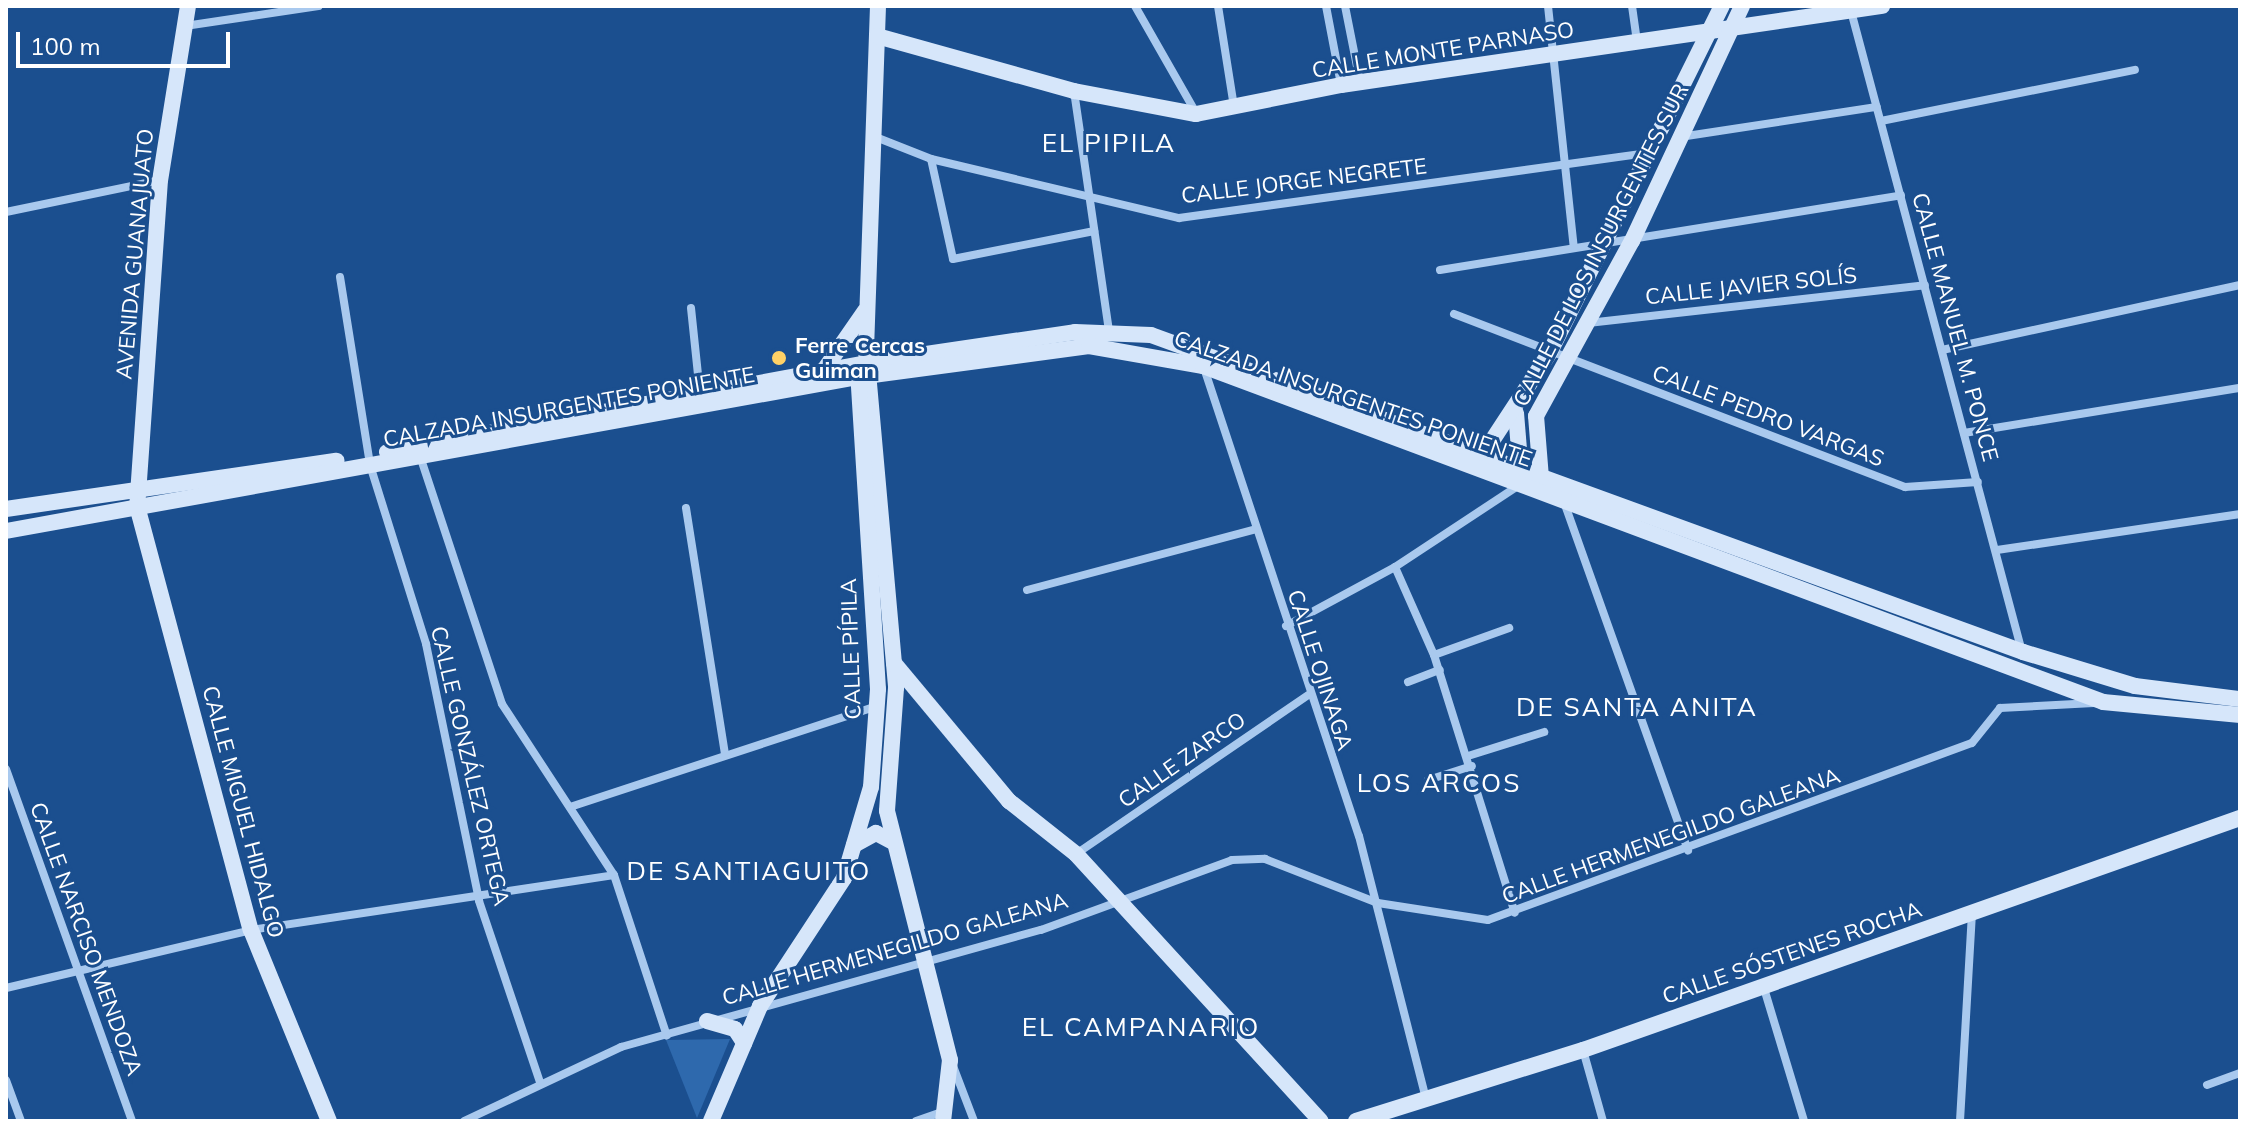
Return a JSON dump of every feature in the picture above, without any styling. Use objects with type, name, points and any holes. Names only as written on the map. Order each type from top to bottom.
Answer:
[{"type":"street","name":"AVENIDA GUANAJUATO","points":[[137,506],[160,180],[188,6]]},
{"type":"street","points":[[184,26],[319,6]]},
{"type":"street","name":"CALLE PÍPILA","points":[[711,1121],[760,1006],[844,878],[871,787],[877,706],[865,366],[878,6]]},
{"type":"street","points":[[1135,6],[1196,114]]},
{"type":"street","points":[[1218,6],[1235,111]]},
{"type":"street","points":[[1326,6],[1341,85]]},
{"type":"street","points":[[1345,6],[1360,83]]},
{"type":"street","points":[[1548,6],[1556,55],[1574,248]]},
{"type":"street","points":[[1632,6],[1637,41]]},
{"type":"street","name":"CALLE DE LOS INSURGENTES SUR","points":[[1542,489],[1536,416],[1557,355],[1604,245],[1654,151],[1722,6]]},
{"type":"street","name":"CALLE DE LOS INSURGENTES SUR","points":[[1522,474],[1516,412],[1581,323],[1632,241],[1679,137],[1737,27],[1742,6]]},
{"type":"street","name":"CALLE MONTE PARNASO","points":[[877,36],[1074,91],[1196,114],[1235,111],[1341,85],[1556,55],[1830,10],[1851,11],[1882,6]]},
{"type":"street","name":"CALLE MANUEL M. PONCE","points":[[1851,11],[2023,652]]},
{"type":"street","points":[[1881,121],[2135,70]]},
{"type":"street","points":[[1074,91],[1109,331]]},
{"type":"street","points":[[1679,137],[1877,107]]},
{"type":"street","name":"CALLE JORGE NEGRETE","points":[[872,136],[931,159],[1179,218],[1654,151]]},
{"type":"street","points":[[931,159],[953,259],[1094,231]]},
{"type":"street","points":[[6,212],[160,180]]},
{"type":"street","points":[[1440,270],[1901,195]]},
{"type":"street","name":"CALLE GONZÁLEZ ORTEGA","points":[[340,277],[369,461],[426,644],[479,901],[540,1082]]},
{"type":"street","name":"CALLE JAVIER SOLÍS","points":[[1581,323],[1925,285]]},
{"type":"street","points":[[1942,350],[2240,285]]},
{"type":"street","points":[[824,370],[867,306]]},
{"type":"street","points":[[691,308],[700,393]]},
{"type":"street","name":"CALLE PEDRO VARGAS","points":[[1454,314],[1905,487],[1978,482]]},
{"type":"street","name":"CALZADA INSURGENTES PONIENTE","points":[[419,452],[700,393],[781,385],[824,370],[1011,348],[1109,331],[1201,348],[1484,453],[1542,489],[2103,702],[2203,714],[2240,715]]},
{"type":"street","name":"CALZADA INSURGENTES PONIENTE","points":[[1011,348],[1089,346],[1203,366],[1522,474],[1540,471],[2023,652],[2135,686],[2240,699]]},
{"type":"street","name":"CALLE OJINAGA","points":[[1201,348],[1203,366],[1378,903],[1426,1098]]},
{"type":"street","name":"CALLE PÍPILA","points":[[865,366],[894,664],[887,811],[891,841],[928,964],[950,1060]]},
{"type":"street","name":"CALZADA INSURGENTES PONIENTE","points":[[6,531],[781,385],[865,366]]},
{"type":"street","points":[[1964,433],[2240,388]]},
{"type":"street","points":[[1484,453],[1516,412]]},
{"type":"street","points":[[419,452],[502,704],[614,875],[667,1036]]},
{"type":"street","name":"CALZADA INSURGENTES PONIENTE","points":[[6,509],[137,487],[369,461]]},
{"type":"street","points":[[1286,626],[1395,567],[1522,474]]},
{"type":"street","points":[[1562,497],[1688,851]]},
{"type":"street","name":"CALLE MIGUEL HIDALGO","points":[[137,506],[251,930],[329,1121]]},
{"type":"street","points":[[686,508],[725,755]]},
{"type":"street","points":[[1997,550],[2240,514]]},
{"type":"street","points":[[1027,590],[1256,529]]},
{"type":"street","points":[[1395,567],[1440,670],[1515,913]]},
{"type":"street","points":[[1434,655],[1509,628]]},
{"type":"street","points":[[875,645],[1009,801],[1076,854],[1321,1121]]},
{"type":"street","points":[[1408,682],[1440,670]]},
{"type":"street","name":"CALLE ZARCO","points":[[1076,854],[1308,695]]},
{"type":"street","points":[[2203,696],[2203,714]]},
{"type":"street","name":"CALLE HERMENEGILDO GALEANA","points":[[464,1121],[540,1082],[707,1021],[928,964],[1121,901],[1232,860],[1265,859],[1378,903],[1488,920],[1688,851],[1972,743],[2000,708],[2103,702]]},
{"type":"street","points":[[570,807],[877,706]]},
{"type":"street","points":[[1468,756],[1544,732]]},
{"type":"street","points":[[1428,780],[1472,766]]},
{"type":"street","name":"CALLE NARCISO MENDOZA","points":[[6,769],[132,1121]]},
{"type":"street","name":"CALLE SÓSTENES ROCHA","points":[[1356,1121],[1583,1050],[2240,818]]},
{"type":"street","points":[[854,845],[876,833],[891,841]]},
{"type":"street","points":[[6,988],[251,930],[479,901],[614,875]]},
{"type":"street","points":[[1960,1121],[1972,914]]},
{"type":"street","points":[[1763,985],[1804,1121]]},
{"type":"street","points":[[707,1021],[735,1029],[744,1043]]},
{"type":"street","points":[[1583,1050],[1603,1121]]},
{"type":"street","points":[[916,1121],[943,1116],[950,1060]]},
{"type":"street","points":[[950,1060],[974,1121]]},
{"type":"street","points":[[2207,1085],[2240,1073]]},
{"type":"street","points":[[6,1080],[21,1121]]},
{"type":"shaded area","points":[[730,1039],[697,1118],[666,1040]]},
{"type":"place","name":"Ferre Cercas Guiman","points":[[779,358]]},
{"type":"district","name":"EL PIPILA","points":[[1109,143]]},
{"type":"district","name":"DE SANTA ANITA","points":[[1637,707]]},
{"type":"district","name":"LOS ARCOS","points":[[1439,783]]},
{"type":"district","name":"DE SANTIAGUITO","points":[[749,871]]},
{"type":"district","name":"EL CAMPANARIO","points":[[1141,1027]]}]
